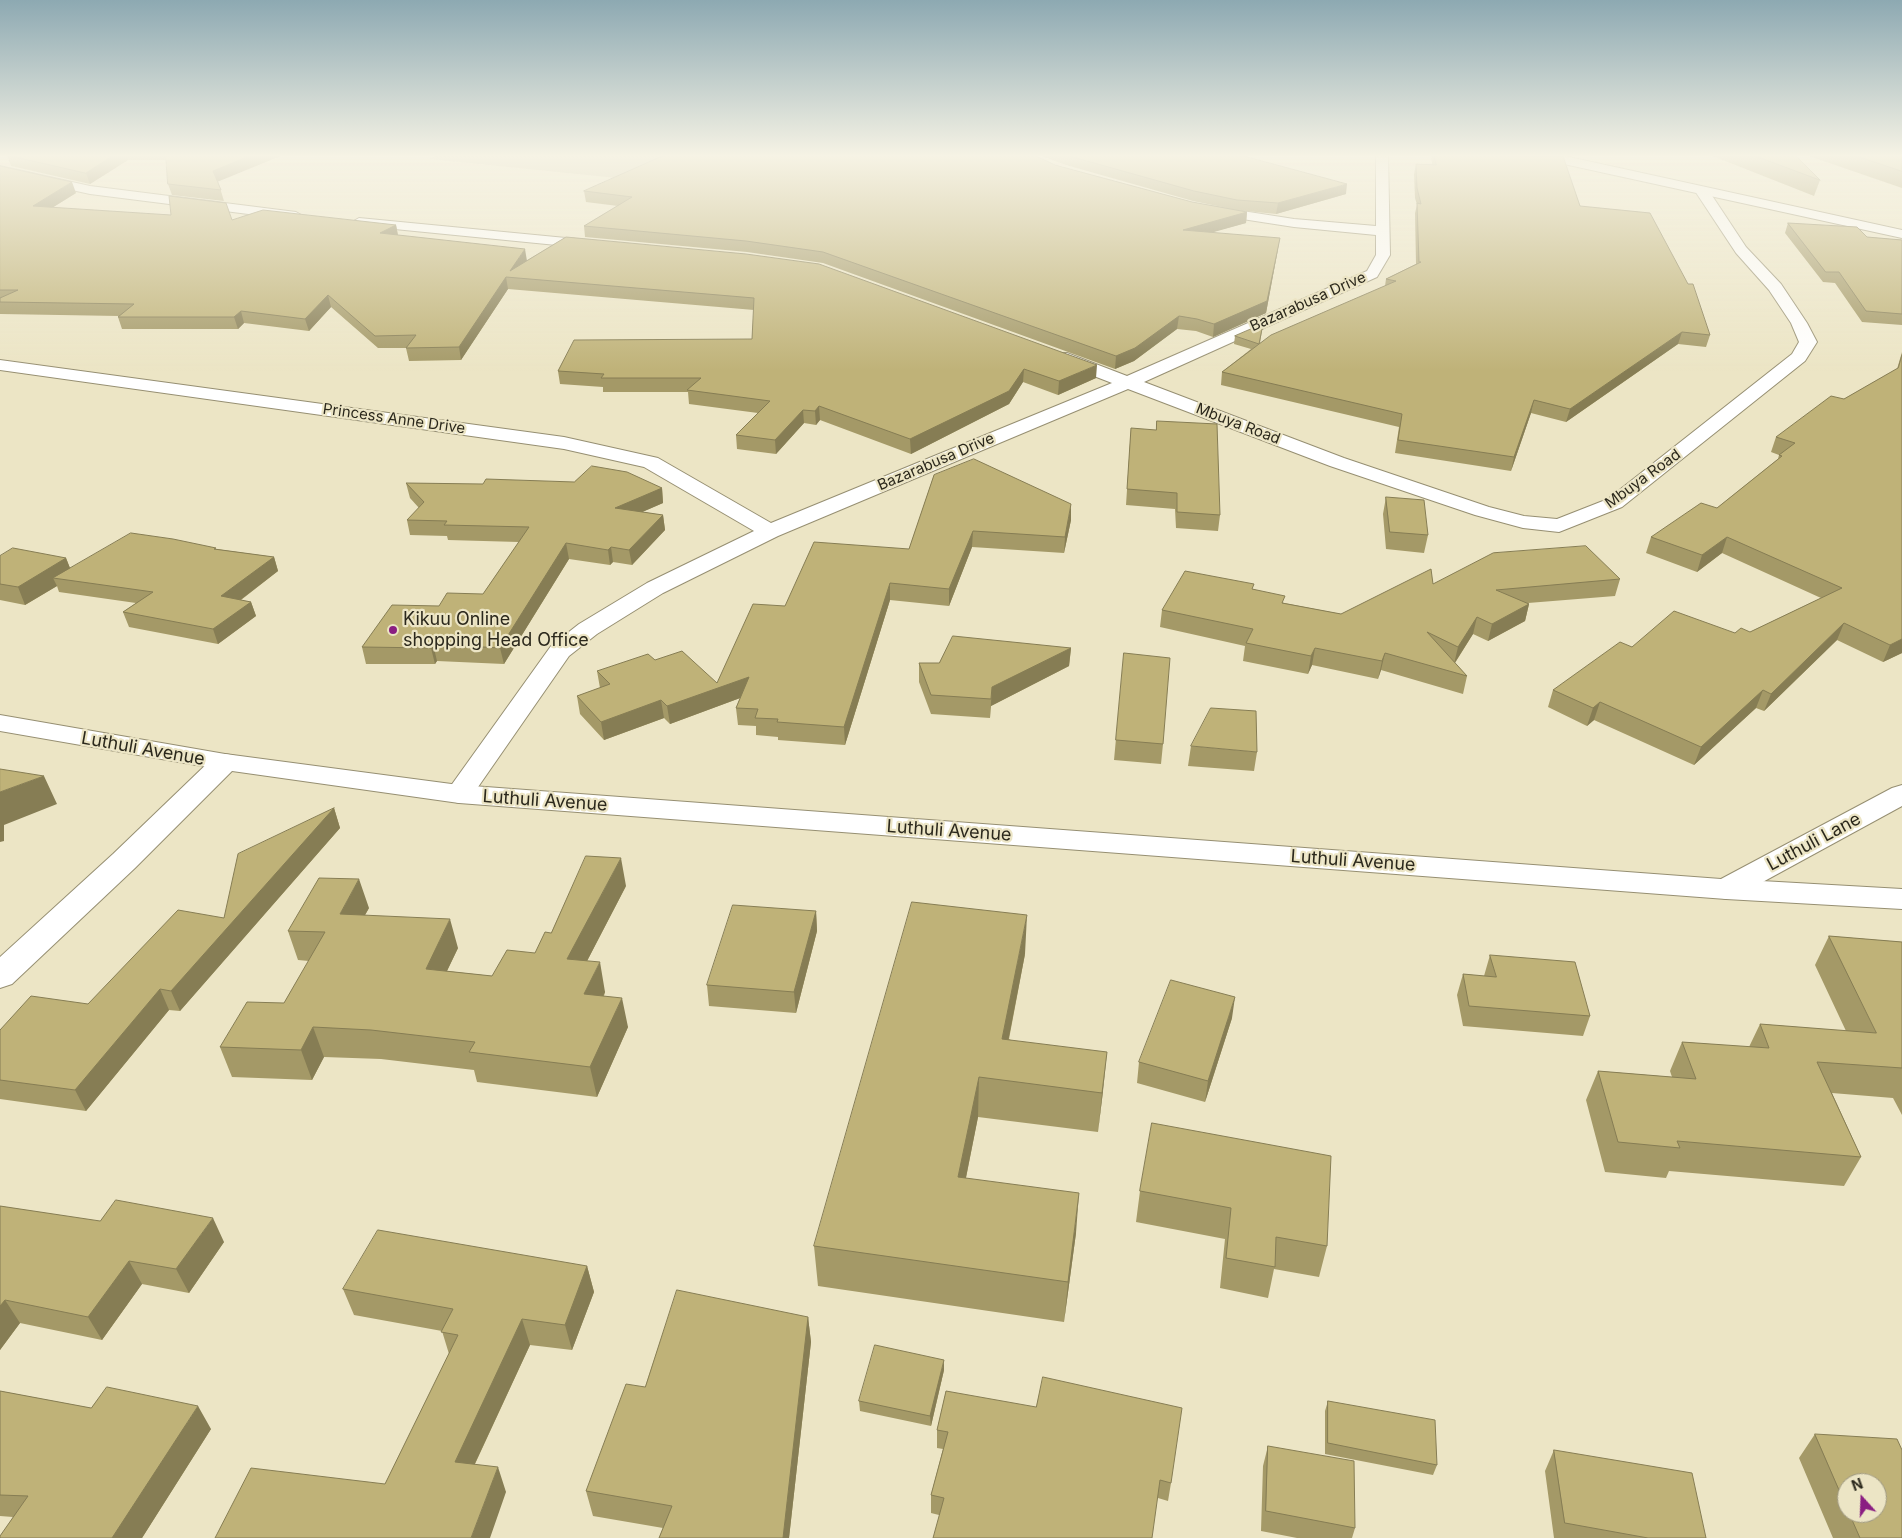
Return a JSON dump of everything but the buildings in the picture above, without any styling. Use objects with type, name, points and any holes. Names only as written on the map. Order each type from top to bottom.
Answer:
[{"type":"street","points":[[407,227],[610,246]]},
{"type":"street","points":[[1329,227],[1382,231]]},
{"type":"street","name":"Bazarabusa Drive","points":[[459,794],[560,651],[588,628],[655,588],[770,531],[1129,382],[1372,274],[1379,265],[1383,255],[1382,227]]},
{"type":"street","name":"Mbuya Road","points":[[1129,382],[1337,462],[1482,511],[1523,522],[1559,526],[1615,502],[1799,357],[1808,342],[1799,323],[1775,287],[1741,250],[1726,227]]},
{"type":"street","points":[[1868,227],[1902,234]]},
{"type":"street","points":[[1047,352],[1129,382]]},
{"type":"street","name":"Princess Anne Drive","points":[[0,365],[564,442],[651,462],[770,531]]},
{"type":"street","name":"Luthuli Avenue","points":[[0,723],[225,762],[459,794],[1726,889],[1902,899]]},
{"type":"street","points":[[0,976],[124,861],[225,762]]},
{"type":"street","name":"Luthuli Lane","points":[[1726,889],[1902,794]]},
{"type":"place","name":"Kikuu Online shopping Head Office","points":[[393,630]]}]
